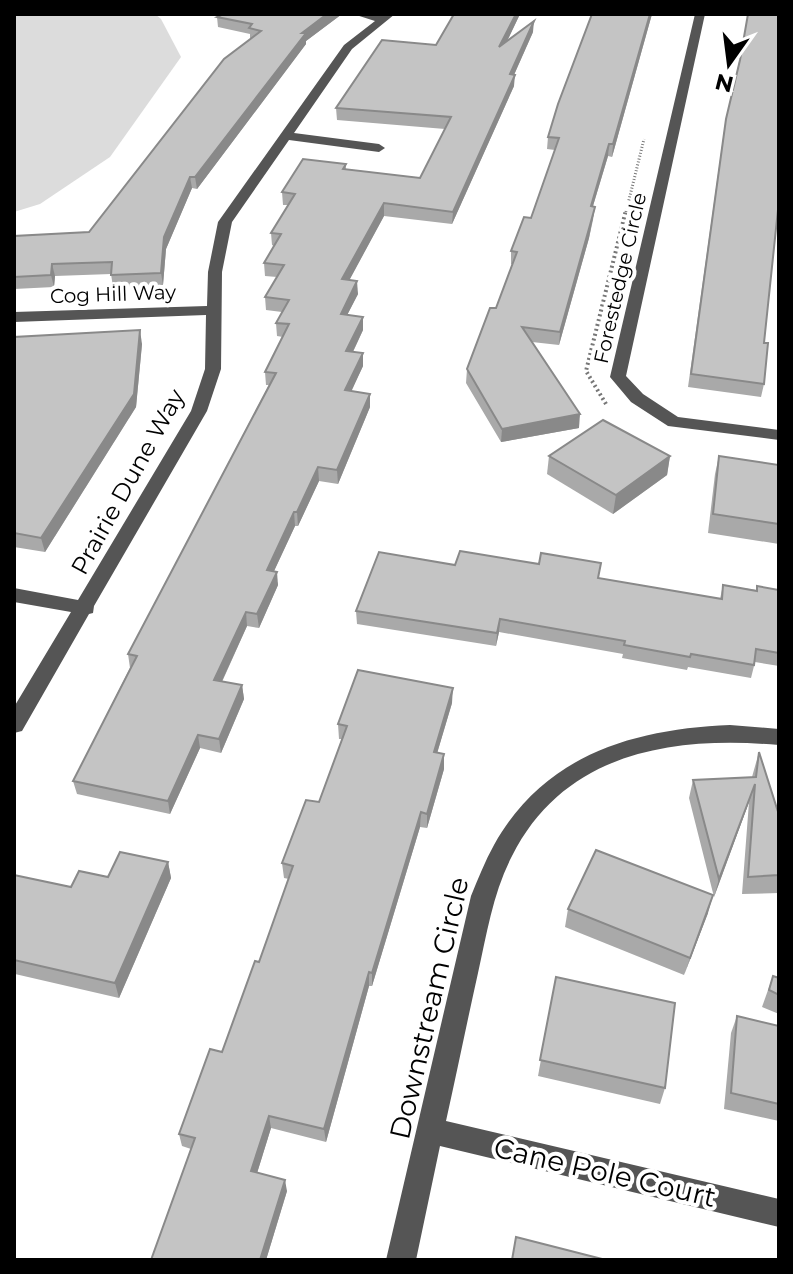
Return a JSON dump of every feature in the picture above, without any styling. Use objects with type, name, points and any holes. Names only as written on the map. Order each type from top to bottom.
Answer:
[{"type":"street","points":[[358,14],[387,17]]},
{"type":"street","name":"Forestedge Circle","points":[[700,14],[618,377],[637,398],[674,422],[779,435]]},
{"type":"street","name":"Prairie Dune Way","points":[[14,725],[86,608],[199,411],[213,369],[215,272],[225,222],[348,47],[387,17]]},
{"type":"street","points":[[286,136],[379,148]]},
{"type":"street","name":"Cog Hill Way","points":[[14,317],[213,310]]},
{"type":"street","points":[[14,595],[86,608]]},
{"type":"street","name":"Downstream Circle","points":[[401,1260],[483,896],[492,866],[523,818],[541,797],[588,763],[646,740],[714,732],[779,737]]},
{"type":"street","name":"Cane Pole Court","points":[[431,1131],[779,1213]]},
{"type":"shaded area","points":[[14,14],[155,14],[161,19],[181,57],[110,157],[40,204],[14,212]]},
{"type":"building","points":[[223,14],[327,14],[302,33],[306,33],[195,177],[190,177],[164,237],[161,273],[111,275],[112,262],[52,264],[51,275],[14,277],[14,236],[89,232],[224,59],[261,31],[249,28],[252,24],[217,17]]},
{"type":"building","points":[[454,14],[516,14],[499,47],[534,21],[510,74],[515,75],[453,212],[384,203],[342,279],[357,281],[341,314],[363,317],[346,351],[363,353],[345,390],[370,394],[337,470],[318,467],[267,570],[277,572],[257,614],[246,612],[214,680],[242,685],[219,739],[198,735],[168,801],[73,781],[137,656],[128,654],[276,373],[265,372],[289,324],[276,323],[289,300],[265,297],[284,265],[264,263],[281,234],[271,233],[295,194],[282,192],[303,159],[346,164],[343,169],[420,178],[451,117],[336,108],[382,40],[436,45]]},
{"type":"building","points":[[592,14],[650,14],[613,144],[609,144],[591,206],[595,207],[560,332],[522,327],[580,414],[502,429],[467,369],[490,308],[496,308],[517,252],[511,251],[524,217],[531,218],[559,138],[548,137]]},
{"type":"building","points":[[748,14],[779,14],[779,200],[764,343],[768,343],[764,384],[691,374],[726,119]]},
{"type":"building","points":[[140,330],[134,394],[41,538],[14,533],[14,337]]},
{"type":"building","points":[[603,420],[670,456],[616,495],[549,456]]},
{"type":"building","points":[[719,456],[779,465],[779,524],[713,514]]},
{"type":"building","points":[[460,551],[539,564],[541,553],[601,563],[598,578],[722,599],[723,585],[757,591],[757,586],[779,590],[779,653],[756,649],[754,665],[691,654],[690,657],[624,645],[625,641],[500,619],[497,633],[356,611],[379,552],[455,565]]},
{"type":"building","points":[[358,670],[453,688],[434,752],[444,754],[427,814],[421,812],[372,973],[369,972],[324,1129],[269,1116],[251,1171],[285,1180],[260,1260],[151,1260],[195,1138],[179,1134],[210,1049],[222,1052],[255,961],[259,962],[293,866],[282,863],[306,800],[319,802],[347,726],[338,724]]},
{"type":"building","points":[[759,752],[779,815],[779,875],[748,877],[755,784],[719,879],[693,780],[756,777]]},
{"type":"building","points":[[596,850],[713,895],[690,958],[568,909]]},
{"type":"building","points":[[120,852],[168,862],[115,983],[14,960],[14,875],[71,887],[79,871],[108,877]]},
{"type":"building","points":[[773,976],[779,978],[779,995],[769,990]]},
{"type":"building","points":[[556,977],[675,1003],[665,1088],[540,1060]]},
{"type":"building","points":[[737,1016],[779,1026],[779,1104],[731,1093]]},
{"type":"building","points":[[516,1237],[606,1260],[512,1260]]}]
